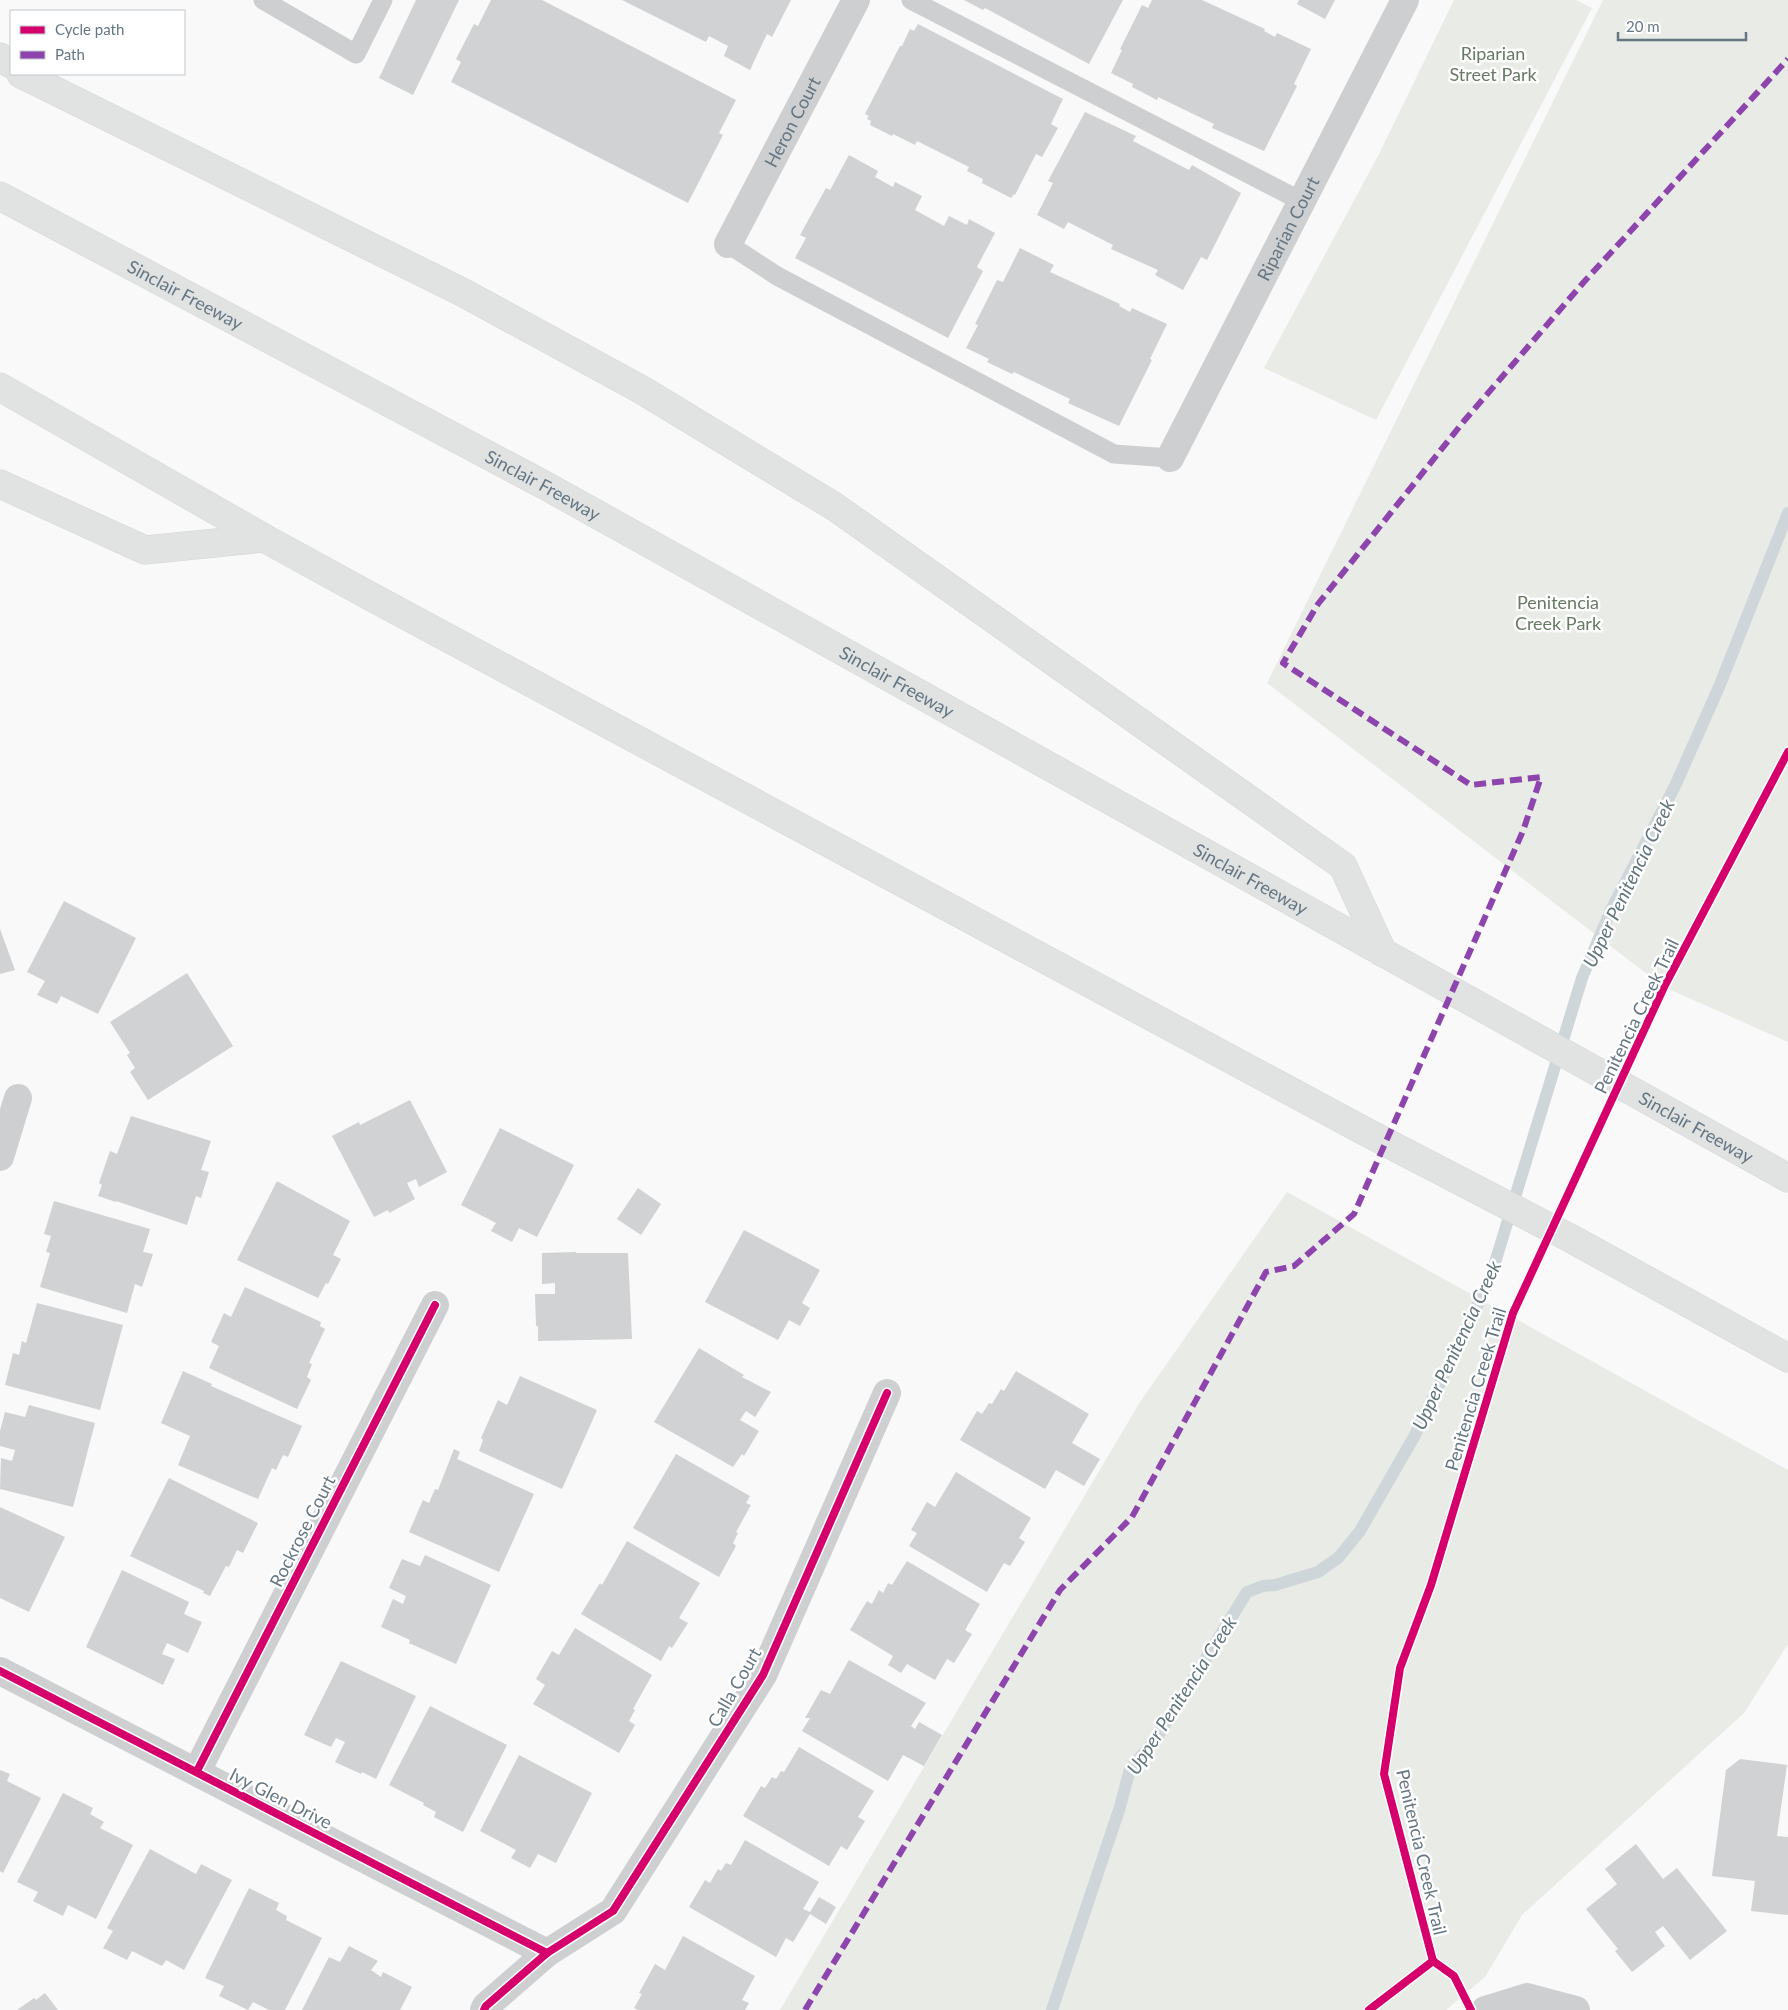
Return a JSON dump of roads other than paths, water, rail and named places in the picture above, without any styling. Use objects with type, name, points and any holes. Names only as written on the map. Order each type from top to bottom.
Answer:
[{"type":"highway","points":[[30,77],[462,292],[642,390],[835,507],[1343,866],[1383,953]]},
{"type":"highway","name":"Sinclair Freeway","points":[[0,196],[548,487],[1788,1178]]},
{"type":"highway","points":[[0,387],[264,538],[1368,1133],[1570,1238],[1788,1358]]},
{"type":"highway","points":[[0,484],[145,550],[264,538]]},
{"type":"street","name":"Heron Court","points":[[728,244],[856,0]]},
{"type":"street","name":"Riparian Court","points":[[1170,458],[1405,0]]},
{"type":"street","points":[[0,1157],[18,1098]]},
{"type":"street","name":"Rockrose Court","points":[[197,1771],[435,1305]]},
{"type":"street","name":"Calla Court","points":[[484,2010],[486,2006],[547,1953],[613,1911],[763,1675],[887,1393]]},
{"type":"street","name":"Ivy Glen Drive","points":[[0,1671],[547,1953]]},
{"type":"street","points":[[1485,2010],[1527,1997],[1576,2010]]},
{"type":"lane","points":[[263,0],[356,54],[383,0]]},
{"type":"lane","points":[[911,0],[1301,202]]},
{"type":"lane","points":[[728,244],[777,276],[1114,454],[1170,458]]},
{"type":"waterway","name":"Upper Penitencia Creek","points":[[1052,2010],[1120,1807],[1130,1769],[1156,1739],[1247,1592],[1318,1572],[1338,1558],[1360,1531],[1415,1435],[1490,1279],[1582,978],[1611,910],[1675,786],[1719,687],[1788,513]]},
{"type":"park label","name":"Riparian Street Park","points":[[1493,63]]},
{"type":"park label","name":"Penitencia Creek Park","points":[[1558,612]]}]
